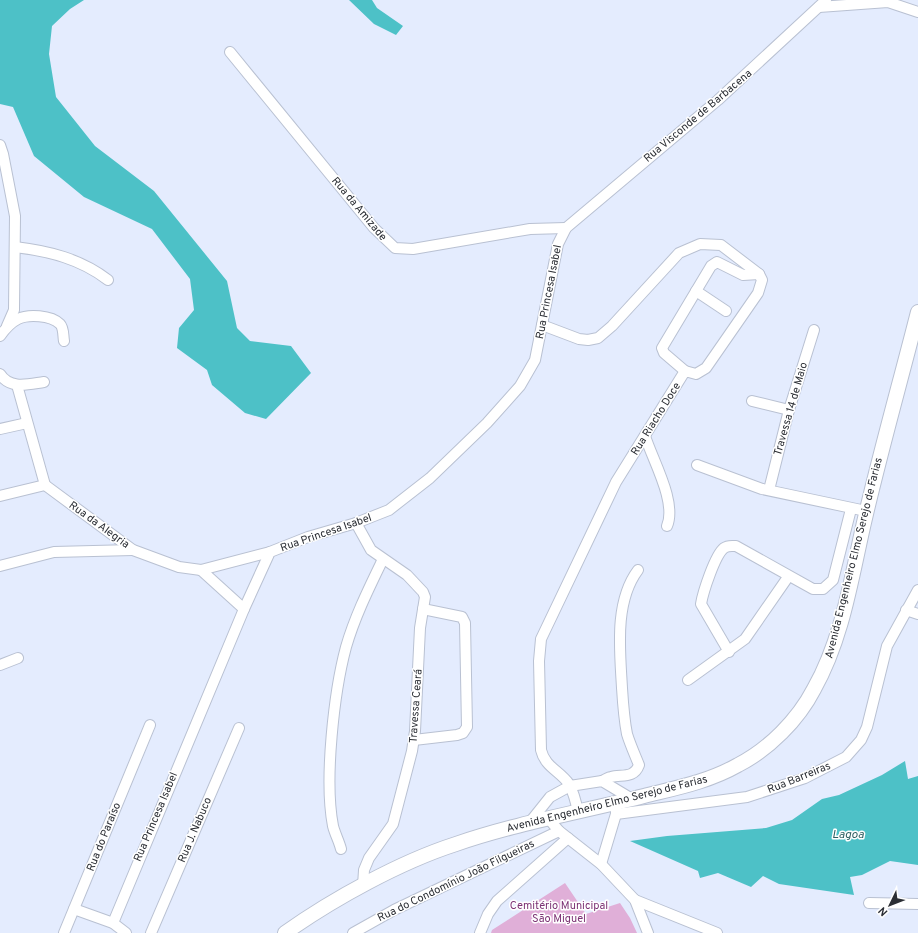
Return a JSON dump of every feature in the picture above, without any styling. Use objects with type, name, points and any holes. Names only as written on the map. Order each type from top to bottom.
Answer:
[{"type":"main road","name":"Avenida Engenheiro Elmo Serejo de Farias","points":[[285,933],[363,886],[412,862],[455,844],[530,822],[578,812],[616,808],[632,799],[710,778],[739,765],[761,751],[792,721],[813,692],[829,659],[842,615],[866,511],[918,312]]},
{"type":"street","points":[[822,3],[888,2],[918,12]]},
{"type":"street","name":"Rua Visconde de Barbacena","points":[[566,228],[724,95],[822,3]]},
{"type":"street","name":"Rua da Amizade","points":[[230,52],[374,228],[395,248],[413,249],[530,229],[566,228]]},
{"type":"street","points":[[0,145],[3,172],[15,211],[14,310],[7,326],[0,336]]},
{"type":"street","name":"Rua Princesa Isabel","points":[[113,924],[244,609],[270,552],[308,537],[356,523],[384,512],[399,503],[430,478],[487,423],[528,374],[535,360],[558,244],[566,228]]},
{"type":"street","points":[[542,325],[579,339],[588,340],[598,338],[612,326],[679,253],[700,244],[721,245],[759,274]]},
{"type":"street","points":[[15,247],[43,251],[71,259],[100,273],[108,280]]},
{"type":"street","points":[[685,371],[664,353],[662,348],[714,263],[743,275],[759,274]]},
{"type":"street","name":"Rua Riacho Doce","points":[[578,812],[576,800],[570,786],[546,763],[541,750],[539,645],[550,618],[616,482],[685,371],[692,374],[701,372],[711,361],[758,293],[762,280],[759,274]]},
{"type":"street","points":[[696,292],[726,311]]},
{"type":"street","points":[[7,326],[18,319],[29,317],[48,318],[60,324],[63,329],[64,342]]},
{"type":"street","name":"Travessa 14 de Maio","points":[[769,490],[789,410],[814,330]]},
{"type":"street","points":[[0,374],[9,383],[17,385],[44,382]]},
{"type":"street","points":[[0,496],[45,485],[17,385]]},
{"type":"street","points":[[752,400],[789,410]]},
{"type":"street","points":[[0,429],[27,423]]},
{"type":"street","points":[[645,436],[669,502],[670,515],[667,526]]},
{"type":"street","points":[[697,465],[745,484],[851,509],[866,511]]},
{"type":"street","name":"Rua da Alegria","points":[[45,485],[133,550],[179,568],[201,570],[270,552]]},
{"type":"street","points":[[729,652],[701,604],[709,575],[722,550],[728,546],[736,546],[788,577],[813,589],[819,590],[828,586],[833,580],[851,509]]},
{"type":"street","name":"Travessa Ceará","points":[[356,523],[368,545],[383,559],[407,575],[424,592],[425,597],[420,628],[414,740],[394,824],[369,858],[364,870],[363,886]]},
{"type":"street","points":[[0,566],[60,551],[133,550]]},
{"type":"street","points":[[341,849],[334,827],[330,802],[331,760],[336,701],[346,647],[361,603],[383,559]]},
{"type":"street","points":[[201,570],[244,609]]},
{"type":"street","points":[[530,822],[550,797],[570,786],[602,782],[612,776],[628,776],[634,773],[639,765],[627,734],[624,714],[620,650],[625,601],[631,581],[638,570]]},
{"type":"street","points":[[688,680],[729,652],[750,632],[788,577]]},
{"type":"street","name":"Rua Barreiras","points":[[616,808],[747,797],[805,778],[846,757],[861,740],[867,727],[887,646],[918,590]]},
{"type":"street","points":[[414,740],[457,735],[463,733],[467,727],[465,623],[462,617],[423,609]]},
{"type":"street","points":[[906,610],[918,614]]},
{"type":"street","points":[[0,665],[18,658]]},
{"type":"street","name":"Rua do Paraíso","points":[[64,933],[150,725]]},
{"type":"street","name":"Rua J. Nabuco","points":[[151,933],[239,728]]},
{"type":"street","points":[[602,782],[632,799]]},
{"type":"street","points":[[601,864],[616,808]]},
{"type":"street","points":[[548,818],[559,831],[601,864],[635,900],[648,933]]},
{"type":"street","name":"Rua do Condomínio João Filgueiras","points":[[356,932],[401,907],[559,831]]},
{"type":"street","points":[[480,933],[488,914],[497,901],[568,838]]},
{"type":"street","points":[[635,900],[717,933]]},
{"type":"street","points":[[869,903],[918,904]]},
{"type":"street","points":[[74,909],[113,924],[126,933]]},
{"type":"green space","name":"Cemitério Municipal São Miguel","points":[[565,883],[586,914],[620,903],[630,918],[637,933],[491,933],[492,930]]},
{"type":"water","points":[[0,0],[84,0],[70,9],[52,26],[49,54],[56,97],[95,146],[154,191],[227,281],[237,328],[250,341],[291,346],[311,373],[266,419],[245,413],[212,385],[207,370],[177,348],[179,328],[194,310],[190,279],[152,229],[84,197],[34,156],[13,107],[0,104]]},
{"type":"water","points":[[349,0],[372,0],[377,8],[403,26],[396,35],[374,24]]},
{"type":"water","name":"Lagoa","points":[[905,761],[908,779],[918,776],[918,865],[890,861],[862,875],[850,877],[854,895],[779,884],[763,876],[751,887],[718,873],[700,878],[698,871],[630,841],[667,836],[766,828],[792,820],[822,799],[839,795],[882,775]]}]
